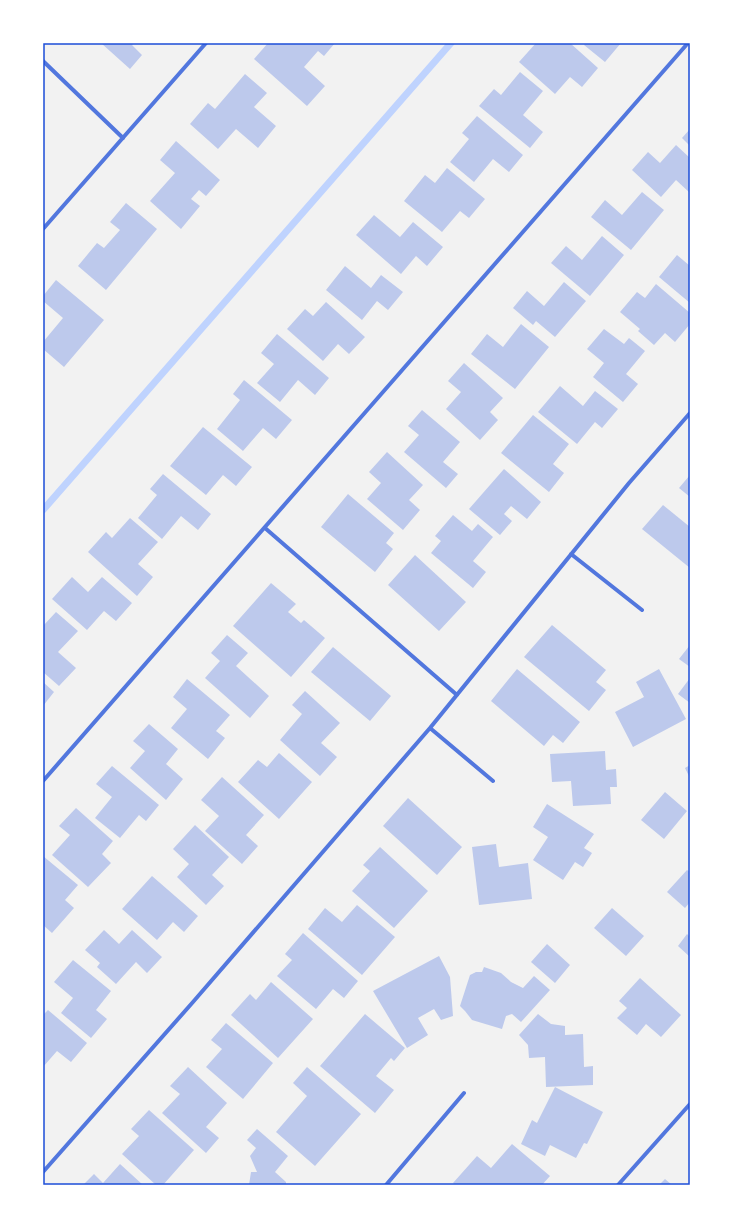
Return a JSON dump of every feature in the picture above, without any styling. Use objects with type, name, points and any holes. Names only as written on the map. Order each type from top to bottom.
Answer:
[{"type":"street","points":[[43,229],[206,43]]},
{"type":"street","points":[[43,781],[688,43]]},
{"type":"street","points":[[43,61],[123,138]]},
{"type":"street","points":[[43,1172],[193,1002],[430,728],[629,483],[690,413]]},
{"type":"street","points":[[265,528],[457,695]]},
{"type":"street","points":[[572,554],[642,610]]},
{"type":"street","points":[[430,728],[493,781]]},
{"type":"street","points":[[386,1185],[464,1093]]},
{"type":"street","points":[[618,1185],[690,1105]]},
{"type":"building","points":[[101,43],[134,43],[132,45],[142,55],[130,69]]},
{"type":"building","points":[[268,43],[335,43],[324,56],[318,51],[304,67],[325,86],[307,106],[254,59]]},
{"type":"building","points":[[536,43],[570,43],[598,68],[582,87],[570,77],[555,94],[519,62]]},
{"type":"building","points":[[585,43],[621,43],[605,62],[584,45]]},
{"type":"building","points":[[520,72],[543,91],[523,115],[543,132],[530,148],[479,106],[494,89],[501,95]]},
{"type":"building","points":[[245,74],[267,93],[254,107],[276,126],[258,148],[236,129],[218,149],[190,124],[208,103],[215,109]]},
{"type":"building","points":[[477,116],[523,155],[509,172],[493,159],[474,182],[450,162],[469,139],[462,133]]},
{"type":"building","points":[[690,129],[690,146],[682,138]]},
{"type":"building","points":[[176,141],[220,180],[206,196],[199,190],[191,199],[200,206],[181,229],[150,201],[175,173],[160,160]]},
{"type":"building","points":[[676,145],[690,158],[690,193],[676,180],[661,197],[632,170],[648,152],[660,163]]},
{"type":"building","points":[[447,168],[485,199],[469,218],[460,211],[442,232],[404,201],[425,175],[435,183]]},
{"type":"building","points":[[642,192],[664,210],[631,250],[591,217],[605,200],[622,215]]},
{"type":"building","points":[[126,203],[157,229],[106,290],[78,266],[97,243],[104,248],[120,230],[110,222]]},
{"type":"building","points":[[374,215],[400,237],[413,222],[443,247],[427,266],[416,256],[401,274],[356,235]]},
{"type":"building","points":[[602,236],[624,255],[590,296],[551,263],[566,246],[582,260]]},
{"type":"building","points":[[677,255],[690,266],[690,303],[659,277]]},
{"type":"building","points":[[345,266],[371,288],[381,275],[403,292],[388,310],[377,301],[362,320],[326,290]]},
{"type":"building","points":[[56,280],[104,320],[64,367],[43,349],[43,342],[63,318],[43,301],[43,296]]},
{"type":"building","points":[[564,282],[586,301],[555,337],[536,321],[533,325],[513,308],[527,291],[544,306]]},
{"type":"building","points":[[656,284],[690,313],[690,324],[675,342],[665,333],[654,345],[638,331],[640,329],[620,312],[637,292],[645,298]]},
{"type":"building","points":[[326,302],[365,337],[349,354],[338,344],[323,361],[287,329],[305,309],[313,316]]},
{"type":"building","points":[[521,324],[549,347],[515,389],[471,354],[487,334],[503,347]]},
{"type":"building","points":[[604,329],[624,344],[629,338],[645,351],[626,374],[638,384],[623,402],[593,377],[604,363],[587,349]]},
{"type":"building","points":[[277,334],[329,378],[315,395],[298,380],[280,402],[257,383],[274,364],[261,353]]},
{"type":"building","points":[[464,363],[503,398],[490,412],[498,420],[480,440],[446,409],[461,392],[448,381]]},
{"type":"building","points":[[244,380],[292,420],[276,439],[263,428],[243,451],[217,429],[240,400],[233,394]]},
{"type":"building","points":[[560,386],[583,406],[595,391],[618,409],[602,428],[595,422],[577,444],[538,412]]},
{"type":"building","points":[[422,410],[460,442],[443,462],[458,474],[446,488],[404,452],[419,435],[408,426]]},
{"type":"building","points":[[533,415],[569,444],[553,464],[564,473],[549,492],[501,453]]},
{"type":"building","points":[[203,427],[252,467],[236,486],[223,475],[206,495],[170,466]]},
{"type":"building","points":[[387,452],[423,485],[409,500],[420,510],[403,530],[367,499],[381,483],[369,472]]},
{"type":"building","points":[[504,469],[541,502],[527,519],[511,506],[504,514],[512,521],[500,535],[469,509]]},
{"type":"building","points":[[163,474],[211,514],[198,530],[181,516],[162,539],[138,518],[157,495],[150,489]]},
{"type":"building","points":[[690,475],[690,497],[679,488]]},
{"type":"building","points":[[348,494],[394,533],[386,543],[393,549],[375,572],[321,527]]},
{"type":"building","points":[[663,505],[690,527],[690,568],[642,529]]},
{"type":"building","points":[[453,515],[472,531],[478,524],[493,537],[473,561],[486,572],[473,588],[431,553],[441,541],[435,536]]},
{"type":"building","points":[[130,518],[158,542],[138,564],[153,577],[137,596],[88,552],[106,532],[112,538]]},
{"type":"building","points":[[415,555],[466,602],[439,631],[388,585]]},
{"type":"building","points":[[72,577],[88,592],[102,577],[132,603],[116,621],[104,611],[87,630],[52,599]]},
{"type":"building","points":[[271,583],[296,604],[288,612],[301,623],[304,620],[325,638],[291,677],[233,626]]},
{"type":"building","points":[[56,612],[78,631],[58,652],[76,668],[59,686],[43,672],[43,626]]},
{"type":"building","points":[[552,625],[606,670],[596,682],[606,690],[589,711],[524,657]]},
{"type":"building","points":[[227,635],[248,653],[236,666],[269,696],[250,718],[205,678],[220,661],[211,653]]},
{"type":"building","points":[[690,645],[690,667],[679,659]]},
{"type":"building","points":[[333,647],[391,696],[370,721],[311,672]]},
{"type":"building","points":[[517,669],[580,722],[563,743],[553,735],[544,746],[491,701]]},
{"type":"building","points":[[659,669],[686,719],[633,747],[615,712],[644,697],[636,682]]},
{"type":"building","points":[[690,678],[690,703],[678,694]]},
{"type":"building","points":[[187,679],[230,715],[216,731],[225,738],[208,759],[171,728],[187,709],[173,697]]},
{"type":"building","points":[[43,682],[54,692],[43,706]]},
{"type":"building","points":[[305,691],[340,723],[321,743],[337,757],[320,776],[280,740],[302,714],[292,705]]},
{"type":"building","points":[[149,724],[178,749],[166,764],[183,779],[166,800],[130,768],[145,751],[133,741]]},
{"type":"building","points":[[605,751],[606,770],[616,769],[617,787],[610,787],[611,804],[573,806],[571,781],[552,782],[550,754]]},
{"type":"building","points":[[279,753],[312,782],[279,819],[238,782],[258,760],[267,767]]},
{"type":"building","points":[[690,765],[690,778],[685,768]]},
{"type":"building","points":[[112,766],[159,805],[146,821],[139,815],[120,838],[95,818],[112,797],[96,784]]},
{"type":"building","points":[[222,777],[264,815],[246,835],[258,846],[242,864],[205,831],[219,816],[201,800]]},
{"type":"building","points":[[665,792],[687,811],[664,839],[641,820]]},
{"type":"building","points":[[408,798],[462,847],[437,875],[383,826]]},
{"type":"building","points":[[547,804],[594,834],[584,848],[592,853],[583,867],[575,862],[563,880],[533,860],[548,837],[533,827]]},
{"type":"building","points":[[76,808],[113,841],[102,854],[111,863],[88,887],[52,855],[70,835],[59,826]]},
{"type":"building","points":[[195,825],[229,857],[212,875],[224,886],[206,905],[177,877],[189,864],[173,849]]},
{"type":"building","points":[[496,844],[499,867],[528,863],[532,899],[479,905],[472,847]]},
{"type":"building","points":[[380,847],[428,891],[394,928],[352,891],[370,871],[363,865]]},
{"type":"building","points":[[43,856],[78,885],[65,900],[74,908],[52,933],[43,925]]},
{"type":"building","points":[[687,870],[690,872],[690,902],[685,908],[667,892]]},
{"type":"building","points":[[152,876],[198,916],[184,932],[173,922],[157,940],[122,909]]},
{"type":"building","points":[[357,905],[395,937],[362,975],[308,929],[325,908],[342,922]]},
{"type":"building","points":[[612,908],[644,936],[626,956],[594,928]]},
{"type":"building","points":[[104,930],[119,944],[132,930],[162,957],[147,973],[136,962],[116,984],[97,967],[100,963],[85,950]]},
{"type":"building","points":[[303,933],[358,981],[344,998],[333,989],[316,1009],[277,976],[292,960],[285,954]]},
{"type":"building","points":[[687,934],[690,937],[690,957],[678,946]]},
{"type":"building","points":[[547,944],[570,965],[555,983],[531,962]]},
{"type":"building","points":[[439,956],[450,977],[453,1016],[441,1020],[434,1009],[418,1018],[428,1035],[407,1048],[373,991]]},
{"type":"building","points":[[73,960],[111,991],[96,1010],[107,1019],[91,1038],[61,1013],[73,998],[54,982]]},
{"type":"building","points":[[484,967],[501,973],[511,982],[523,988],[534,976],[550,990],[521,1022],[512,1014],[506,1016],[502,1029],[472,1020],[460,1006],[470,975],[476,972],[482,972]]},
{"type":"building","points":[[640,978],[681,1015],[661,1037],[646,1024],[637,1035],[617,1018],[627,1008],[619,1001]]},
{"type":"building","points":[[271,982],[313,1019],[278,1058],[231,1015],[250,994],[256,1000]]},
{"type":"building","points":[[48,1010],[87,1043],[71,1062],[57,1051],[43,1067],[43,1015]]},
{"type":"building","points":[[365,1014],[405,1048],[394,1061],[391,1058],[376,1076],[394,1090],[375,1113],[320,1066]]},
{"type":"building","points":[[538,1014],[551,1024],[565,1026],[565,1035],[583,1034],[584,1067],[593,1066],[593,1085],[546,1087],[545,1057],[529,1058],[528,1045],[519,1035]]},
{"type":"building","points":[[226,1023],[273,1063],[243,1099],[206,1067],[222,1049],[211,1040]]},
{"type":"building","points":[[188,1067],[227,1103],[206,1127],[219,1138],[206,1153],[162,1113],[180,1094],[170,1086]]},
{"type":"building","points":[[307,1067],[361,1114],[315,1166],[276,1132],[307,1096],[293,1083]]},
{"type":"building","points":[[555,1087],[603,1112],[587,1144],[584,1143],[576,1158],[550,1145],[545,1156],[521,1144],[532,1120],[537,1123]]},
{"type":"building","points":[[149,1110],[194,1150],[163,1185],[156,1185],[122,1154],[139,1136],[131,1129]]},
{"type":"building","points":[[257,1129],[288,1156],[275,1172],[286,1182],[286,1185],[249,1185],[251,1172],[257,1172],[250,1156],[256,1148],[247,1140]]},
{"type":"building","points":[[512,1144],[550,1176],[542,1185],[455,1185],[453,1183],[477,1156],[491,1168]]},
{"type":"building","points":[[120,1164],[143,1185],[83,1185],[94,1174],[103,1183]]},
{"type":"building","points":[[665,1179],[672,1185],[659,1185]]},
{"type":"waterway","points":[[43,510],[451,43]]}]
